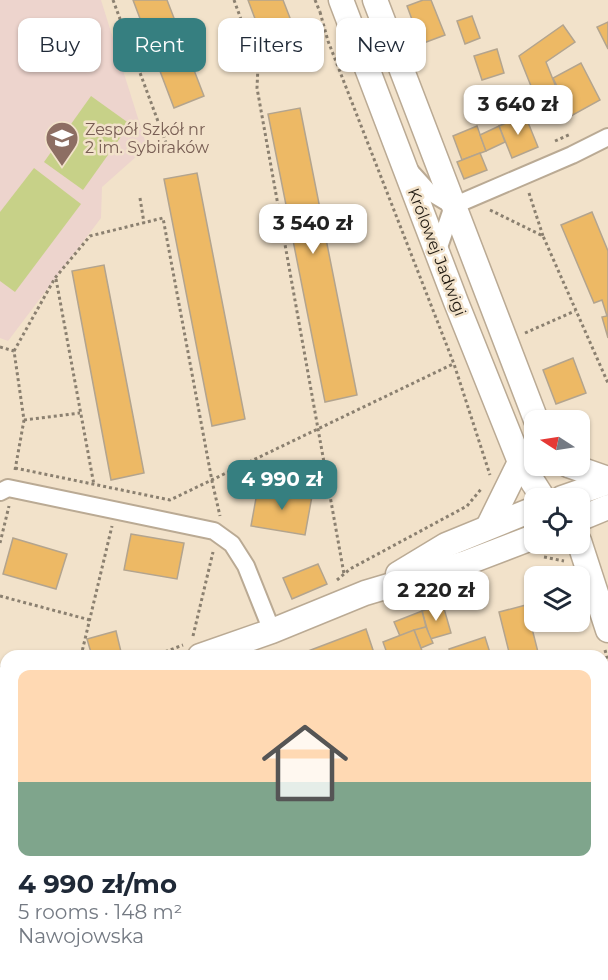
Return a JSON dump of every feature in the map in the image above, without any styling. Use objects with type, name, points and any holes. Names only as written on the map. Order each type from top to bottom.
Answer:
[{"type":"main road","name":"Królowej Jadwigi","points":[[341,0],[437,253],[520,462],[548,488]]},
{"type":"main road","name":"Królowej Jadwigi","points":[[375,0],[532,410]]},
{"type":"main road","points":[[488,527],[520,462]]},
{"type":"main road","points":[[590,474],[608,481]]},
{"type":"main road","points":[[588,488],[608,481]]},
{"type":"main road","points":[[590,514],[608,507]]},
{"type":"main road","points":[[364,593],[446,545],[524,513]]},
{"type":"main road","points":[[196,646],[272,631],[364,593],[466,563],[524,541]]},
{"type":"main road","points":[[583,554],[608,630]]},
{"type":"street","points":[[437,253],[453,206],[572,155],[608,137]]},
{"type":"street","points":[[403,162],[428,191],[453,206]]},
{"type":"street","points":[[0,492],[8,488],[218,533],[232,544],[246,566],[272,631]]},
{"type":"path","points":[[113,0],[169,151]]},
{"type":"path","points":[[234,0],[258,66],[257,88],[344,574]]},
{"type":"path","points":[[320,12],[328,42],[454,364],[491,479]]},
{"type":"path","points":[[529,193],[543,236],[608,383]]},
{"type":"path","points":[[140,198],[144,223]]},
{"type":"path","points":[[490,211],[543,236]]},
{"type":"path","points":[[14,475],[24,420],[14,351],[55,278],[90,236],[163,218],[220,516],[196,646],[179,650]]},
{"type":"path","points":[[55,278],[94,485]]},
{"type":"path","points":[[518,336],[575,311]]},
{"type":"path","points":[[0,347],[14,351]]},
{"type":"path","points":[[15,468],[170,500],[454,364]]},
{"type":"path","points":[[24,420],[80,413]]},
{"type":"path","points":[[335,583],[350,568],[466,506],[485,486]]},
{"type":"path","points":[[82,650],[116,511]]},
{"type":"path","points":[[0,596],[90,620]]},
{"type":"shaded area","name":"Zespół Szkół nr 2 im. Sybiraków","points":[[0,0],[101,0],[113,38],[113,72],[124,72],[147,147],[102,187],[101,218],[8,341],[0,338]]},
{"type":"green space","points":[[91,96],[130,124],[83,190],[44,162]]},
{"type":"green space","points":[[34,168],[81,204],[15,292],[0,281],[0,212]]},
{"type":"building","points":[[133,0],[167,0],[174,18],[140,18]]},
{"type":"building","points":[[248,0],[283,0],[290,18],[255,18]]},
{"type":"building","points":[[423,0],[431,0],[445,35],[426,42],[426,18],[411,18],[407,6]]},
{"type":"building","points":[[472,16],[480,38],[465,44],[457,21]]},
{"type":"building","points":[[608,22],[608,49],[597,27]]},
{"type":"building","points":[[563,25],[575,42],[546,62],[558,92],[537,101],[519,56]]},
{"type":"building","points":[[497,49],[504,73],[482,80],[474,56]]},
{"type":"building","points":[[581,63],[600,100],[571,116],[553,78]]},
{"type":"building","points":[[160,72],[195,72],[204,96],[174,108]]},
{"type":"building","points":[[300,108],[357,395],[325,402],[268,114]]},
{"type":"building","points":[[525,115],[538,147],[512,158],[499,126]]},
{"type":"building","points":[[477,126],[486,151],[462,160],[453,136]]},
{"type":"building","points":[[499,126],[505,142],[486,151],[480,135]]},
{"type":"building","points":[[480,153],[487,170],[464,179],[457,162]]},
{"type":"building","points":[[197,173],[245,419],[212,426],[164,179]]},
{"type":"building","points":[[592,212],[608,251],[608,338],[602,317],[607,316],[602,300],[594,303],[561,225]]},
{"type":"building","points":[[104,265],[144,473],[111,480],[72,271]]},
{"type":"building","points":[[573,358],[586,393],[556,404],[543,370]]},
{"type":"building","points":[[258,487],[312,496],[305,535],[251,526]]},
{"type":"building","points":[[131,534],[184,543],[177,579],[124,570]]},
{"type":"building","points":[[13,538],[67,554],[56,589],[3,574]]},
{"type":"building","points":[[318,564],[327,584],[292,599],[283,578]]},
{"type":"building","points":[[443,605],[451,633],[430,639],[422,611]]},
{"type":"building","points":[[524,606],[524,632],[533,632],[537,650],[508,650],[499,612]]},
{"type":"building","points":[[422,611],[426,627],[400,636],[394,622]]},
{"type":"building","points":[[426,627],[433,643],[421,648],[414,630]]},
{"type":"building","points":[[366,629],[373,650],[311,650]]},
{"type":"building","points":[[414,630],[422,650],[386,650],[383,642]]},
{"type":"building","points":[[116,631],[121,650],[90,650],[87,639]]},
{"type":"building","points":[[485,637],[489,650],[449,650]]},
{"type":"place","name":"Zespół Szkół nr 2 im. Sybiraków","points":[[62,167]]}]
